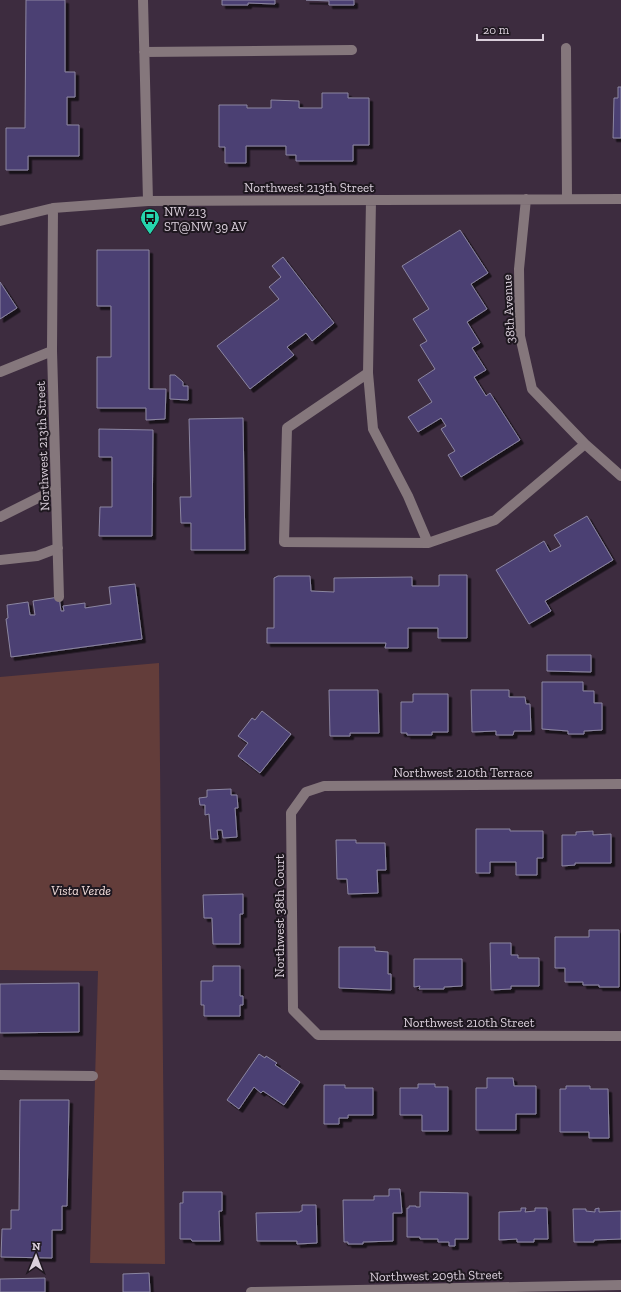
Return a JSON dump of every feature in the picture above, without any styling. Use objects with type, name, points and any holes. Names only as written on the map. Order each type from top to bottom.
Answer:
[{"type":"street","points":[[143,0],[148,201]]},
{"type":"street","points":[[566,48],[567,199]]},
{"type":"street","points":[[144,52],[352,50]]},
{"type":"street","name":"Northwest 213th Street","points":[[0,221],[53,208],[148,201],[621,198]]},
{"type":"street","name":"38th Avenue","points":[[526,199],[519,270],[520,336],[532,389],[585,444],[621,476]]},
{"type":"street","points":[[371,200],[368,373],[373,429],[408,496],[428,543]]},
{"type":"street","name":"Northwest 213th Street","points":[[53,208],[52,351],[59,597]]},
{"type":"street","points":[[0,372],[52,351]]},
{"type":"street","points":[[368,373],[287,428],[284,542],[428,543],[495,520],[585,444]]},
{"type":"street","points":[[0,517],[56,489]]},
{"type":"street","points":[[0,560],[37,556],[58,548]]},
{"type":"street","name":"Northwest 210th Terrace","points":[[306,792],[324,786],[621,784]]},
{"type":"street","name":"Northwest 38th Court","points":[[306,792],[291,813],[293,1010],[318,1035]]},
{"type":"street","name":"Northwest 210th Street","points":[[318,1035],[621,1036]]},
{"type":"street","points":[[0,1075],[93,1076]]},
{"type":"street","name":"Northwest 209th Street","points":[[251,1292],[621,1285]]},
{"type":"green space","name":"Vista Verde","points":[[159,663],[165,1264],[90,1263],[98,971],[0,970],[0,677]]},
{"type":"building","points":[[26,0],[65,0],[65,72],[75,72],[75,97],[67,97],[67,125],[79,125],[79,156],[28,156],[28,170],[6,170],[6,128],[25,128]]},
{"type":"building","points":[[222,0],[275,0],[275,4],[248,3],[248,5],[222,5]]},
{"type":"building","points":[[306,0],[354,0],[354,5],[329,5],[329,1]]},
{"type":"building","points":[[618,87],[621,87],[621,138],[613,138],[614,98],[618,98]]},
{"type":"building","points":[[322,93],[348,93],[348,98],[369,98],[369,145],[353,145],[353,161],[296,161],[296,155],[286,155],[286,146],[246,146],[246,163],[225,163],[225,147],[219,147],[219,105],[247,105],[247,108],[271,108],[271,100],[299,101],[299,108],[322,108]]},
{"type":"building","points":[[460,230],[488,273],[471,284],[487,309],[467,322],[480,343],[472,348],[486,370],[474,377],[486,396],[490,393],[520,440],[461,477],[448,455],[455,451],[441,429],[446,426],[441,418],[418,432],[408,417],[432,402],[418,380],[435,369],[420,345],[427,341],[413,319],[429,309],[402,266]]},
{"type":"building","points":[[97,250],[149,250],[149,389],[166,389],[165,419],[146,420],[146,408],[97,408],[97,357],[111,357],[111,306],[97,306]]},
{"type":"building","points":[[283,257],[334,323],[312,341],[306,333],[287,347],[294,355],[250,389],[217,346],[279,299],[269,287],[281,277],[272,266]]},
{"type":"building","points":[[0,282],[17,308],[0,319]]},
{"type":"building","points":[[170,375],[175,375],[183,382],[183,386],[188,386],[188,400],[170,399]]},
{"type":"building","points":[[243,418],[245,550],[191,550],[191,523],[181,523],[180,497],[191,497],[189,419]]},
{"type":"building","points":[[99,429],[153,430],[152,536],[99,536],[100,507],[112,507],[112,457],[99,457]]},
{"type":"building","points":[[587,516],[613,560],[545,601],[551,611],[529,624],[496,570],[544,541],[550,552],[561,546],[554,535]]},
{"type":"building","points":[[439,575],[467,575],[467,638],[438,638],[438,628],[408,628],[408,648],[385,648],[386,643],[267,643],[267,628],[274,628],[274,578],[278,576],[310,576],[311,591],[334,592],[334,578],[412,577],[412,586],[439,586]]},
{"type":"building","points":[[135,584],[142,639],[11,657],[6,619],[8,618],[7,605],[28,602],[30,615],[35,615],[33,601],[59,597],[61,611],[64,611],[63,606],[85,603],[85,608],[111,604],[109,587]]},
{"type":"building","points":[[547,655],[591,655],[591,672],[547,671]]},
{"type":"building","points":[[542,682],[583,682],[583,691],[594,691],[594,703],[602,703],[602,730],[584,731],[584,734],[568,734],[568,731],[542,729]]},
{"type":"building","points":[[329,690],[378,690],[379,733],[350,733],[350,736],[330,736]]},
{"type":"building","points":[[471,690],[509,690],[509,697],[525,697],[526,704],[530,704],[531,731],[514,731],[513,735],[496,735],[496,731],[472,732]]},
{"type":"building","points":[[413,694],[448,694],[448,732],[432,732],[432,735],[407,735],[407,733],[401,733],[401,702],[413,702]]},
{"type":"building","points":[[262,711],[291,734],[260,773],[238,756],[248,743],[238,736],[252,718],[255,720]]},
{"type":"building","points":[[231,789],[231,795],[237,795],[238,808],[235,808],[237,837],[223,838],[222,830],[217,830],[218,839],[211,839],[209,814],[205,815],[205,805],[200,805],[199,798],[207,797],[207,790]]},
{"type":"building","points":[[476,829],[543,831],[543,858],[537,858],[537,875],[516,875],[516,862],[490,862],[490,873],[476,873]]},
{"type":"building","points":[[593,831],[593,835],[611,834],[611,863],[575,863],[575,865],[562,866],[562,835],[576,835],[576,832]]},
{"type":"building","points":[[336,840],[356,840],[356,843],[385,843],[386,870],[377,870],[378,893],[348,894],[347,879],[337,879]]},
{"type":"building","points":[[243,894],[243,914],[240,914],[240,944],[213,944],[212,918],[204,918],[203,895]]},
{"type":"building","points":[[589,930],[619,930],[619,987],[599,987],[599,985],[583,985],[583,982],[565,982],[565,968],[555,968],[555,937],[589,937]]},
{"type":"building","points":[[490,943],[511,943],[511,955],[518,955],[518,958],[539,958],[539,986],[511,986],[511,989],[491,990]]},
{"type":"building","points":[[339,947],[375,947],[375,951],[388,952],[388,974],[391,974],[391,990],[339,988]]},
{"type":"building","points":[[414,959],[462,959],[462,986],[444,987],[444,989],[419,989],[420,986],[414,987]]},
{"type":"building","points":[[213,966],[240,966],[240,996],[243,996],[243,1005],[240,1005],[240,1016],[204,1016],[204,1005],[201,1005],[201,981],[213,981]]},
{"type":"building","points":[[79,983],[79,1032],[0,1033],[0,984]]},
{"type":"building","points":[[259,1054],[265,1058],[266,1056],[277,1063],[275,1065],[300,1082],[284,1105],[263,1091],[261,1093],[254,1087],[239,1109],[227,1100]]},
{"type":"building","points":[[487,1078],[513,1078],[514,1086],[536,1086],[536,1114],[516,1114],[516,1130],[476,1130],[476,1088],[487,1088]]},
{"type":"building","points":[[418,1084],[435,1084],[435,1087],[448,1087],[448,1131],[422,1131],[422,1115],[400,1115],[400,1088],[418,1088]]},
{"type":"building","points":[[324,1085],[345,1085],[345,1088],[373,1088],[373,1115],[348,1115],[348,1118],[339,1118],[339,1124],[324,1124]]},
{"type":"building","points":[[566,1086],[590,1086],[590,1089],[608,1089],[609,1138],[589,1138],[589,1132],[560,1132],[560,1089],[566,1089]]},
{"type":"building","points":[[20,1100],[69,1100],[67,1206],[62,1206],[62,1230],[52,1230],[52,1258],[1,1257],[2,1229],[11,1229],[11,1210],[19,1210]]},
{"type":"building","points":[[389,1189],[400,1189],[402,1213],[393,1213],[393,1241],[363,1242],[363,1244],[348,1244],[348,1242],[344,1242],[343,1200],[374,1200],[374,1196],[389,1196]]},
{"type":"building","points":[[183,1192],[222,1192],[222,1211],[219,1211],[220,1241],[192,1241],[191,1239],[180,1239],[180,1203],[183,1203]]},
{"type":"building","points":[[420,1192],[468,1193],[468,1239],[455,1239],[455,1246],[449,1246],[449,1242],[438,1242],[438,1239],[407,1237],[407,1208],[409,1208],[409,1206],[420,1207]]},
{"type":"building","points":[[302,1205],[316,1205],[317,1243],[297,1244],[297,1241],[257,1241],[256,1213],[300,1212],[302,1211]]},
{"type":"building","points":[[521,1208],[526,1208],[525,1212],[535,1211],[535,1208],[547,1208],[548,1239],[534,1239],[534,1242],[517,1242],[517,1239],[499,1240],[499,1212],[521,1211]]},
{"type":"building","points":[[599,1208],[599,1212],[621,1211],[621,1239],[594,1240],[594,1242],[574,1242],[573,1209],[586,1209],[586,1211],[595,1212],[595,1209]]},
{"type":"building","points":[[149,1273],[150,1292],[123,1292],[123,1274]]},
{"type":"building","points":[[45,1278],[45,1292],[0,1292],[0,1279]]},
{"type":"place","name":"NW 213 ST@NW 39 AV","points":[[150,235]]}]
